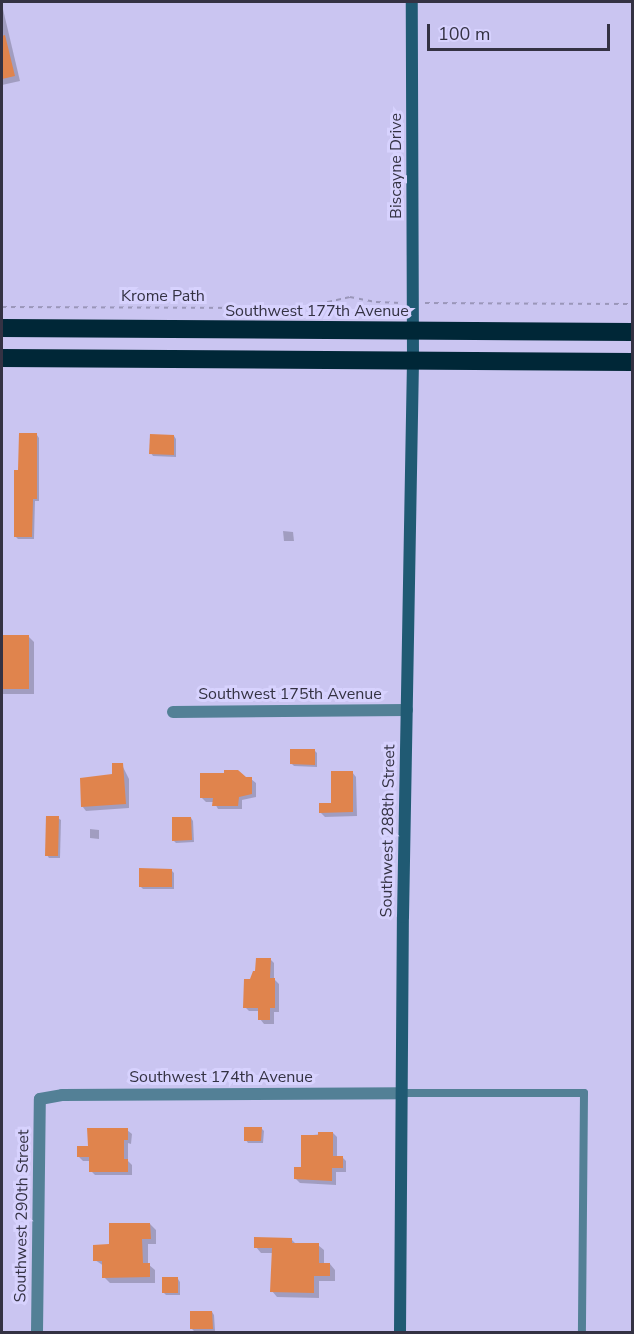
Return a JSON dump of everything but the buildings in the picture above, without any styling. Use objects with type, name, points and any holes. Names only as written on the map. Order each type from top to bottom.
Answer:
[{"type":"highway","name":"Southwest 177th Avenue","points":[[2,328],[633,332]]},
{"type":"highway","points":[[2,358],[633,362]]},
{"type":"street","name":"Biscayne Drive","points":[[411,330],[412,2]]},
{"type":"street","name":"Southwest 288th Street","points":[[400,1332],[411,330]]},
{"type":"street","name":"Southwest 175th Avenue","points":[[173,712],[407,710]]},
{"type":"street","name":"Southwest 174th Avenue","points":[[40,1100],[62,1095],[403,1093]]},
{"type":"street","name":"Southwest 290th Street","points":[[37,1332],[40,1100]]},
{"type":"lane","points":[[403,1093],[584,1093],[582,1332]]},
{"type":"path","name":"Krome Path","points":[[2,307],[265,308],[309,306],[350,297],[395,303]]},
{"type":"path","points":[[436,303],[633,304]]}]
